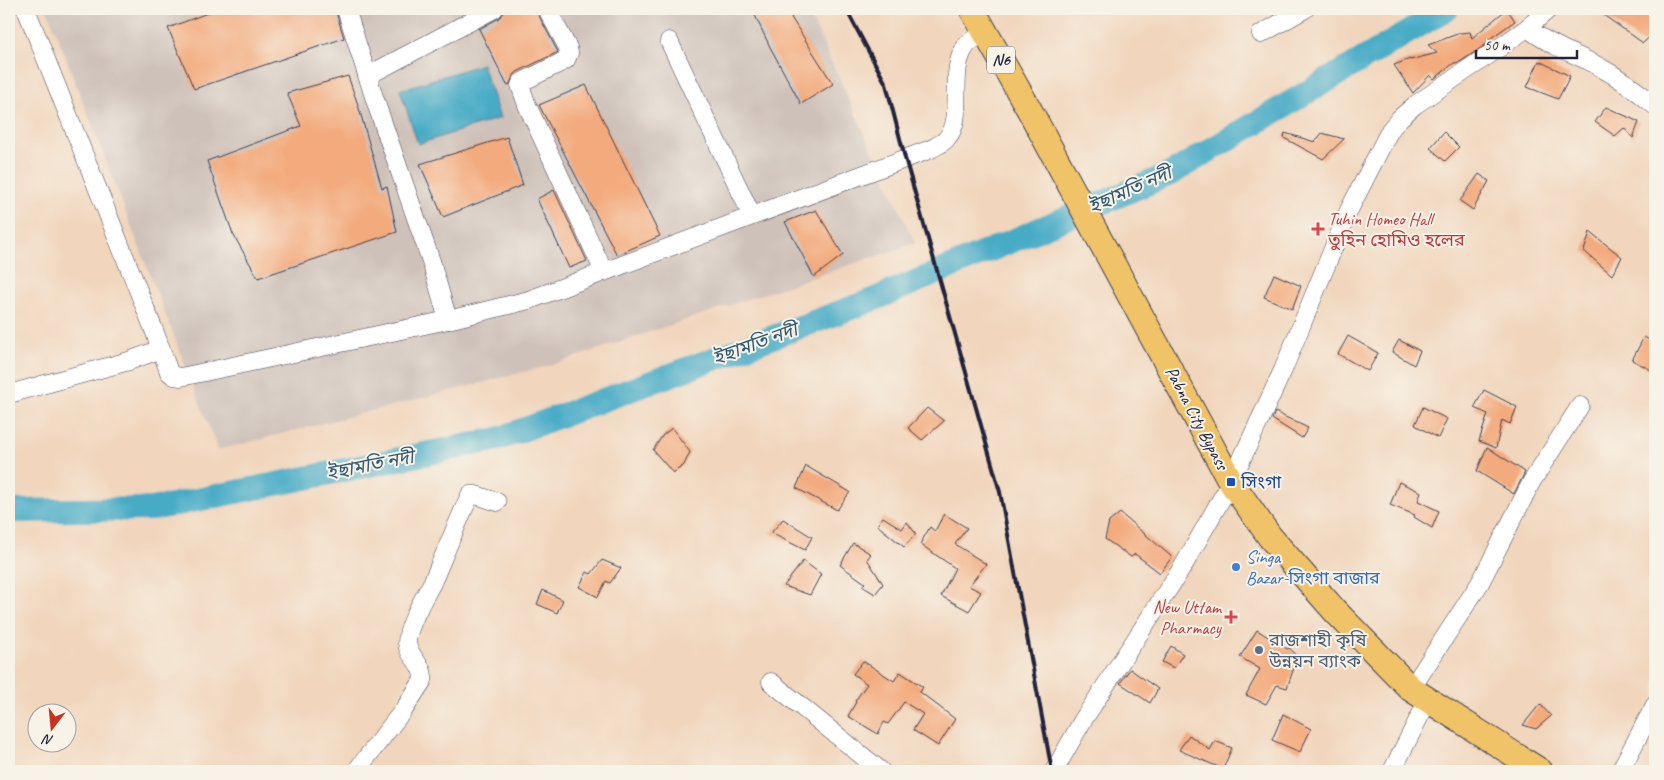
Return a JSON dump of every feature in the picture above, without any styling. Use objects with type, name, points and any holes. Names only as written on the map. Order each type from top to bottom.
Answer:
[{"type":"highway","name":"N6","points":[[972,9],[985,33]]},
{"type":"highway","name":"Pabna City Bypass","points":[[985,33],[1030,111],[1231,482],[1270,537],[1335,611],[1419,694],[1540,771]]},
{"type":"street","points":[[26,9],[169,372],[181,378],[448,320],[529,300],[931,149],[947,139],[953,129],[957,63],[966,45],[985,33]]},
{"type":"street","points":[[346,9],[367,76],[431,261],[448,320]]},
{"type":"street","points":[[367,76],[494,9]]},
{"type":"street","points":[[547,9],[568,48],[568,58],[526,79],[520,85],[527,105],[604,272]]},
{"type":"street","points":[[1261,34],[1305,9]]},
{"type":"street","points":[[1054,771],[1083,720],[1182,568],[1231,482],[1283,370],[1349,210],[1390,130],[1415,105],[1527,28],[1550,9]]},
{"type":"street","points":[[1527,28],[1562,49],[1599,67],[1642,94],[1655,106]]},
{"type":"street","points":[[669,41],[752,216]]},
{"type":"street","points":[[9,394],[129,361],[161,349]]},
{"type":"street","points":[[1392,771],[1419,694],[1480,583],[1532,481],[1580,406]]},
{"type":"street","points":[[356,771],[405,708],[423,680],[424,675],[409,649],[408,639],[414,616],[431,584],[470,494],[497,502]]},
{"type":"street","points":[[771,682],[881,771]]},
{"type":"street","points":[[1620,771],[1655,706]]},
{"type":"street","points":[[1066,750],[1070,771]]},
{"type":"shaded area","points":[[9,9],[1655,9],[1655,771],[9,771]]},
{"type":"shaded area","points":[[47,9],[807,9],[915,243],[551,365],[218,450]]},
{"type":"water","points":[[482,64],[500,118],[418,144],[400,90]]},
{"type":"building","points":[[218,9],[335,9],[344,38],[194,89],[168,28]]},
{"type":"building","points":[[505,9],[536,9],[558,52],[517,72],[510,84],[507,85],[479,29],[499,18]]},
{"type":"building","points":[[752,9],[788,9],[792,19],[833,84],[801,104]]},
{"type":"building","points":[[1507,9],[1515,21],[1491,38],[1488,43],[1460,62],[1454,63],[1434,79],[1430,75],[1413,93],[1394,65],[1437,53],[1428,45],[1460,33],[1470,32],[1472,38]]},
{"type":"building","points":[[1595,9],[1645,9],[1655,18],[1655,32],[1643,43]]},
{"type":"building","points":[[1539,61],[1570,76],[1558,99],[1527,87]]},
{"type":"building","points":[[348,76],[382,188],[387,186],[397,232],[258,278],[233,234],[207,161],[301,126],[287,93]]},
{"type":"building","points":[[586,85],[660,236],[617,255],[539,105]]},
{"type":"building","points":[[1606,107],[1639,122],[1633,138],[1624,128],[1615,136],[1595,122]]},
{"type":"building","points":[[1444,132],[1459,147],[1445,161],[1430,148]]},
{"type":"building","points":[[1285,133],[1315,142],[1322,133],[1344,139],[1323,159],[1284,138]]},
{"type":"building","points":[[507,137],[523,185],[443,217],[420,164]]},
{"type":"building","points":[[1479,174],[1489,181],[1473,210],[1460,201]]},
{"type":"building","points":[[554,190],[587,261],[569,268],[537,199]]},
{"type":"building","points":[[816,210],[843,255],[814,277],[785,222]]},
{"type":"building","points":[[1590,232],[1622,257],[1612,275],[1584,251]]},
{"type":"building","points":[[1274,274],[1301,286],[1292,309],[1264,297]]},
{"type":"building","points":[[1348,336],[1378,353],[1368,371],[1338,354]]},
{"type":"building","points":[[1644,337],[1655,343],[1655,372],[1632,360]]},
{"type":"building","points":[[1399,340],[1420,351],[1414,365],[1392,352]]},
{"type":"building","points":[[1484,390],[1517,407],[1510,424],[1502,420],[1496,448],[1479,441],[1488,414],[1474,408]]},
{"type":"building","points":[[1423,407],[1447,419],[1438,438],[1415,425]]},
{"type":"building","points":[[927,408],[944,421],[922,440],[908,428]]},
{"type":"building","points":[[1275,412],[1308,428],[1302,438],[1272,419]]},
{"type":"building","points":[[672,428],[690,452],[684,465],[673,473],[653,450],[663,435]]},
{"type":"building","points":[[1487,447],[1525,472],[1514,494],[1477,471]]},
{"type":"building","points":[[806,466],[850,492],[837,510],[796,488]]},
{"type":"building","points":[[1399,482],[1421,492],[1418,501],[1439,511],[1432,528],[1414,517],[1415,515],[1390,505]]},
{"type":"building","points":[[1120,513],[1172,557],[1160,573],[1135,554],[1131,557],[1105,539],[1109,522]]},
{"type":"building","points":[[944,514],[967,528],[955,544],[986,564],[969,586],[981,592],[969,611],[941,596],[955,568],[920,544],[930,527],[935,531]]},
{"type":"building","points":[[883,517],[902,529],[907,522],[916,534],[904,547],[877,525]]},
{"type":"building","points":[[783,519],[812,537],[805,550],[771,533]]},
{"type":"building","points":[[853,543],[871,554],[867,559],[883,584],[875,594],[862,586],[865,583],[840,565]]},
{"type":"building","points":[[602,560],[621,568],[610,583],[606,581],[598,597],[579,587],[587,572],[591,574]]},
{"type":"building","points":[[803,561],[821,574],[810,595],[784,586]]},
{"type":"building","points":[[543,590],[563,600],[557,613],[537,604]]},
{"type":"building","points":[[1257,630],[1287,649],[1289,648],[1298,656],[1287,688],[1277,685],[1266,704],[1246,695],[1260,669],[1240,657]]},
{"type":"building","points":[[1171,646],[1183,654],[1174,668],[1162,662]]},
{"type":"building","points":[[863,661],[894,681],[900,672],[923,687],[920,692],[955,719],[938,746],[913,730],[923,714],[904,702],[888,724],[884,722],[878,734],[848,716],[855,701],[867,684],[853,674]]},
{"type":"building","points":[[1130,669],[1158,689],[1150,703],[1120,683]]},
{"type":"building","points":[[1540,704],[1551,716],[1536,729],[1523,725]]},
{"type":"building","points":[[1283,714],[1311,729],[1300,752],[1272,740]]},
{"type":"building","points":[[1189,735],[1210,750],[1215,741],[1232,748],[1223,769],[1179,750]]},
{"type":"waterway","name":"ইছামতি নদী","points":[[9,511],[152,509],[498,439],[870,301],[1170,174],[1447,9]]},
{"type":"railway","points":[[846,9],[886,84],[905,158],[1000,492],[1052,771]]},
{"type":"place","name":"Tuhin Homeo Hall তুহিন হোমিও হলের","points":[[1318,229]]},
{"type":"place","name":"সিংগা","points":[[1231,482]]},
{"type":"place","name":"Singa Bazar-সিংগা বাজার","points":[[1236,567]]},
{"type":"place","name":"New Uttam Pharmacy","points":[[1231,617]]},
{"type":"place","name":"রাজশাহী কৃষি উন্নয়ন ব্যাংক","points":[[1259,650]]}]
